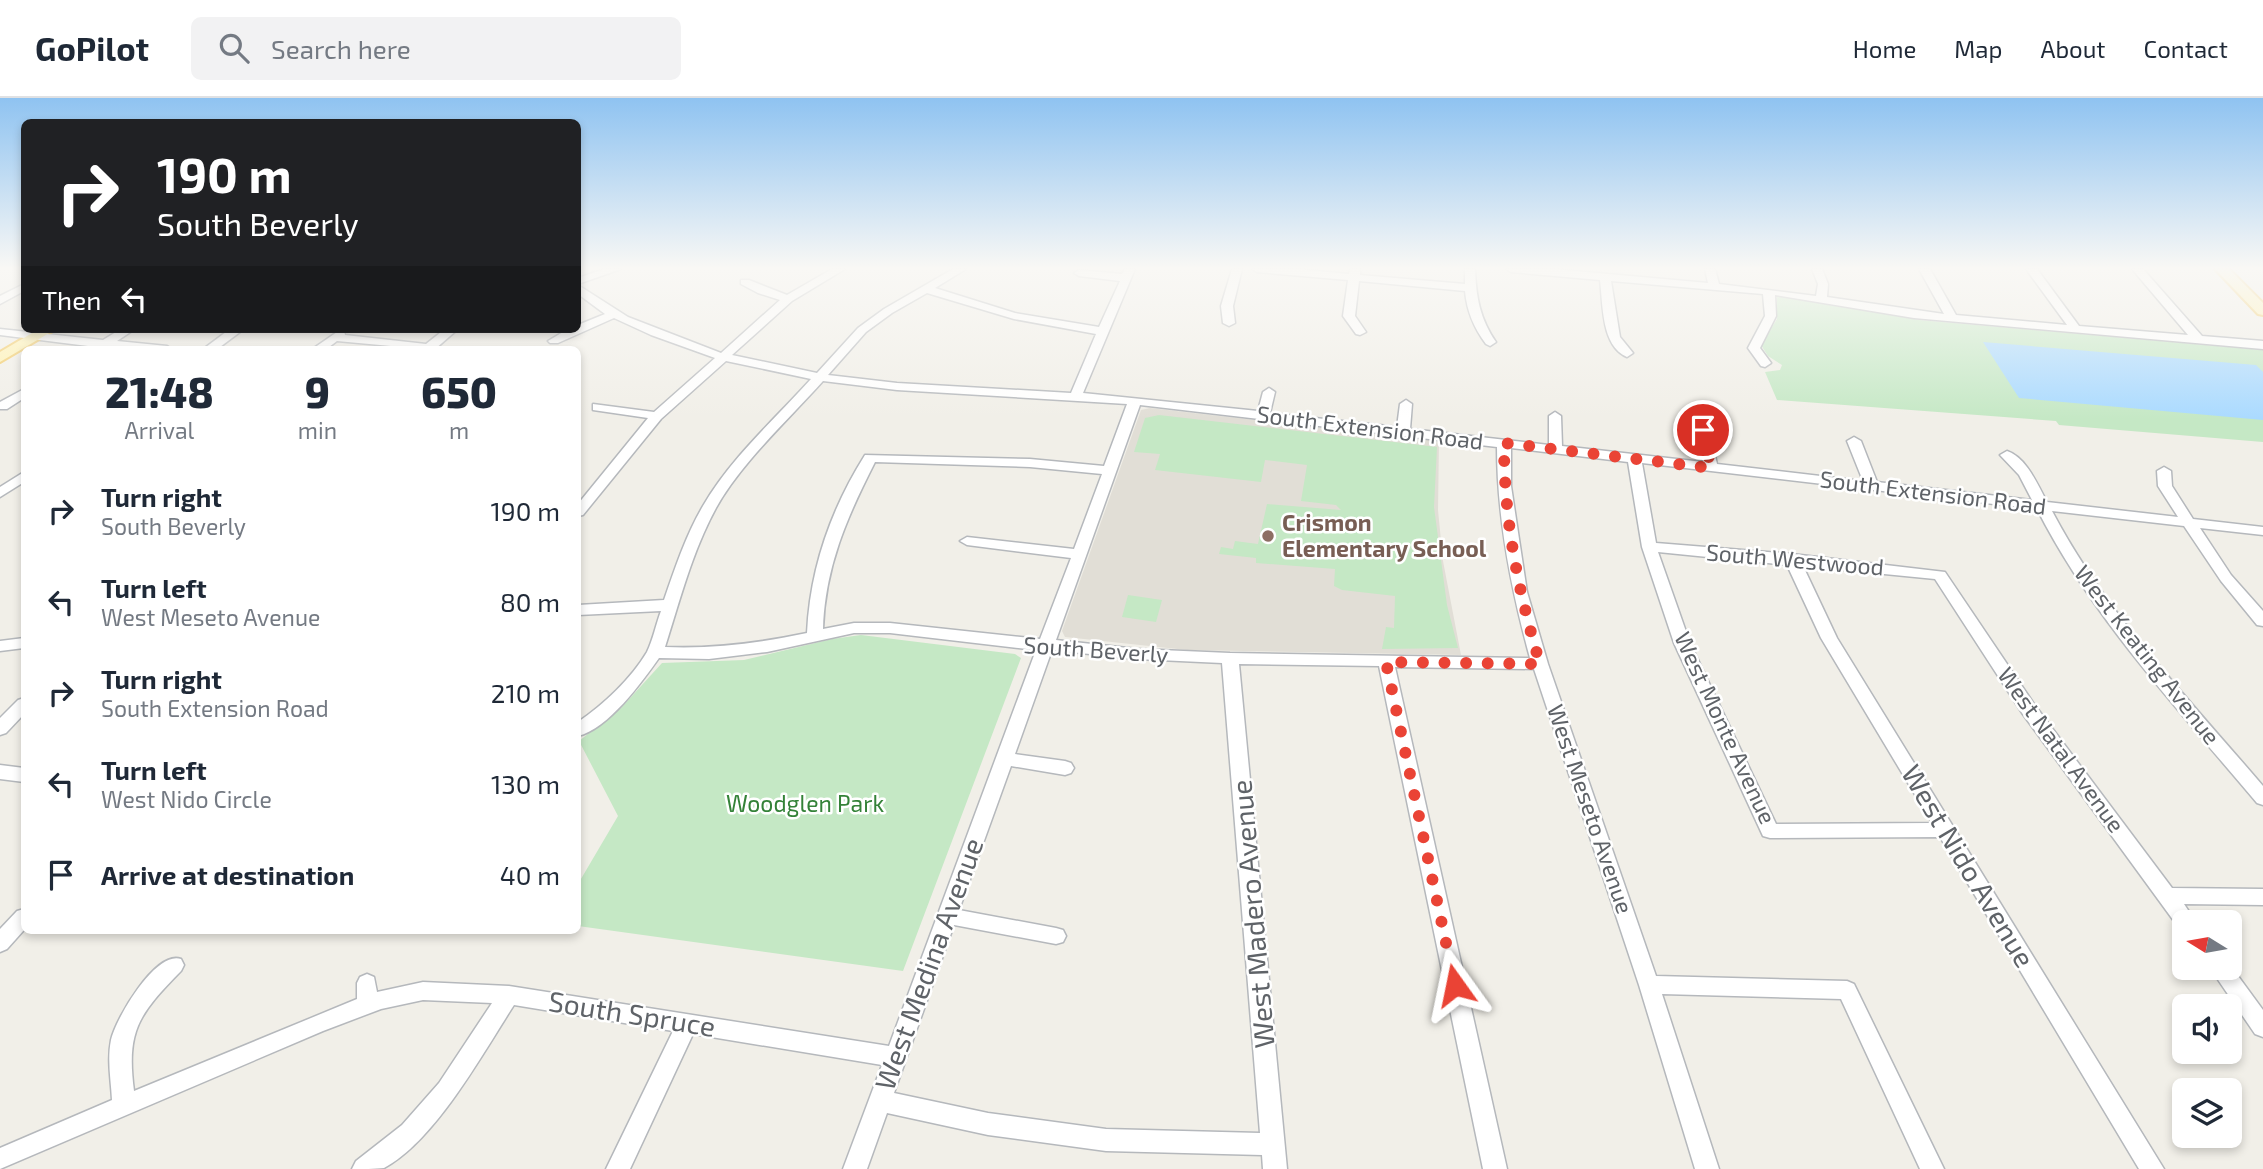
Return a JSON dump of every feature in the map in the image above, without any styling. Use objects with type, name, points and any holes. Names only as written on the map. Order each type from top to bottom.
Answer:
[{"type":"main road","points":[[0,346],[32,333]]},
{"type":"main road","points":[[0,358],[33,333]]},
{"type":"street","points":[[581,327],[602,319]]},
{"type":"street","name":"South Extension Road","points":[[625,319],[680,343],[723,357],[819,378],[944,390],[1135,401],[2263,531]]},
{"type":"street","points":[[581,508],[596,486],[657,416],[766,319]]},
{"type":"street","points":[[581,728],[600,715],[628,687],[655,652],[686,558],[710,506],[753,450],[862,330],[879,319]]},
{"type":"street","points":[[1020,319],[1103,331]]},
{"type":"street","points":[[1076,396],[1108,319]]},
{"type":"street","points":[[1229,319],[1229,323]]},
{"type":"street","points":[[1351,319],[1360,332]]},
{"type":"street","points":[[1475,319],[1490,342]]},
{"type":"street","points":[[1611,319],[1614,338],[1627,353]]},
{"type":"street","points":[[1765,363],[1754,348],[1757,338],[1771,319]]},
{"type":"street","points":[[1952,319],[2263,345]]},
{"type":"street","points":[[2068,319],[2076,329]]},
{"type":"street","points":[[2181,319],[2199,340]]},
{"type":"street","points":[[0,332],[21,332]]},
{"type":"street","points":[[38,333],[96,346]]},
{"type":"street","points":[[102,346],[123,333]]},
{"type":"street","points":[[214,346],[233,333]]},
{"type":"street","points":[[322,346],[340,333]]},
{"type":"street","points":[[431,346],[447,333]]},
{"type":"street","points":[[554,341],[569,333]]},
{"type":"street","points":[[334,337],[404,346]]},
{"type":"street","points":[[944,390],[950,374]]},
{"type":"street","points":[[1263,415],[1269,392]]},
{"type":"street","points":[[3,406],[21,395]]},
{"type":"street","name":"West Medina Avenue","points":[[855,1169],[1135,401]]},
{"type":"street","points":[[1403,432],[1406,404]]},
{"type":"street","points":[[597,407],[657,416]]},
{"type":"street","points":[[1555,416],[1556,450]]},
{"type":"street","points":[[1703,430],[1711,468]]},
{"type":"street","points":[[1854,441],[1872,486]]},
{"type":"street","name":"West Meseto Avenue","points":[[1504,443],[1509,531],[1519,592],[1540,664],[1650,985],[1707,1169]]},
{"type":"street","name":"West Keating Avenue","points":[[2007,455],[2025,473],[2064,548],[2113,620],[2263,798]]},
{"type":"street","points":[[815,635],[816,601],[825,551],[870,458],[1030,463],[1109,471]]},
{"type":"street","name":"West Monte Avenue","points":[[1634,458],[1649,547],[1682,643],[1770,831],[1946,830]]},
{"type":"street","points":[[2164,471],[2165,486],[2189,523],[2226,578],[2263,621]]},
{"type":"street","points":[[0,493],[21,478]]},
{"type":"street","points":[[581,485],[596,486]]},
{"type":"street","points":[[967,541],[1078,554]]},
{"type":"street","name":"South Westwood","points":[[1649,547],[1940,575]]},
{"type":"street","name":"West Nido Avenue","points":[[1791,559],[1829,638],[2152,1169]]},
{"type":"street","name":"West Natal Avenue","points":[[1940,575],[1965,617],[2035,717],[2177,910]]},
{"type":"street","points":[[581,610],[672,605]]},
{"type":"street","name":"South Beverly","points":[[655,652],[709,654],[767,647],[854,628],[890,628],[1137,654],[1230,659],[1540,664]]},
{"type":"street","points":[[0,646],[21,643]]},
{"type":"street","name":"West Madero Avenue","points":[[1230,659],[1275,1169]]},
{"type":"street","points":[[1386,662],[1495,1169]]},
{"type":"street","points":[[0,729],[21,707]]},
{"type":"street","points":[[1004,759],[1065,768]]},
{"type":"street","points":[[0,772],[21,775]]},
{"type":"street","points":[[2167,896],[2263,897]]},
{"type":"street","points":[[947,916],[1056,936]]},
{"type":"street","points":[[124,1107],[120,1050],[125,1027],[136,1008],[174,965]]},
{"type":"street","points":[[2229,980],[2263,1027]]},
{"type":"street","points":[[1650,985],[1847,990],[1932,1169]]},
{"type":"street","name":"South Spruce","points":[[0,1159],[316,1024],[367,994],[423,991],[509,995],[896,1057]]},
{"type":"street","points":[[364,1169],[410,1133],[447,1090],[509,995]]},
{"type":"street","points":[[618,1169],[688,1023]]},
{"type":"street","points":[[880,1101],[988,1124],[1106,1140],[1274,1144]]},
{"type":"shaded area","name":"Crismon Elementary School","points":[[1150,408],[1439,441],[1438,510],[1443,561],[1461,655],[1187,650],[1065,637],[1062,631],[1141,410]]},
{"type":"green space","points":[[1777,319],[1914,319],[2263,350],[2263,442],[2059,425],[2056,421],[1777,400],[1765,372],[1780,370],[1782,365],[1768,356],[1761,345]]},
{"type":"green space","points":[[1159,415],[1437,447],[1434,507],[1447,605],[1458,648],[1382,649],[1386,627],[1394,628],[1395,596],[1342,590],[1334,586],[1335,569],[1256,563],[1256,558],[1219,554],[1221,547],[1233,549],[1235,541],[1258,544],[1267,504],[1341,510],[1336,505],[1301,501],[1307,465],[1265,460],[1261,482],[1155,470],[1160,454],[1134,452],[1145,418]]},
{"type":"green space","points":[[1128,595],[1162,600],[1156,622],[1122,617]]},
{"type":"green space","name":"Woodglen Park","points":[[861,635],[1015,654],[1021,658],[903,971],[581,926],[581,879],[618,816],[581,745],[581,739],[621,708],[662,663],[744,660],[832,639]]},
{"type":"water","points":[[1983,342],[2256,365],[2263,372],[2263,420],[2019,398]]},
{"type":"place","name":"Crismon Elementary School","points":[[1268,536]]},
{"type":"route","points":[[1455,985],[1386,662],[1540,664],[1519,592],[1509,531],[1504,486],[1504,443],[1711,468],[1703,430]]}]
